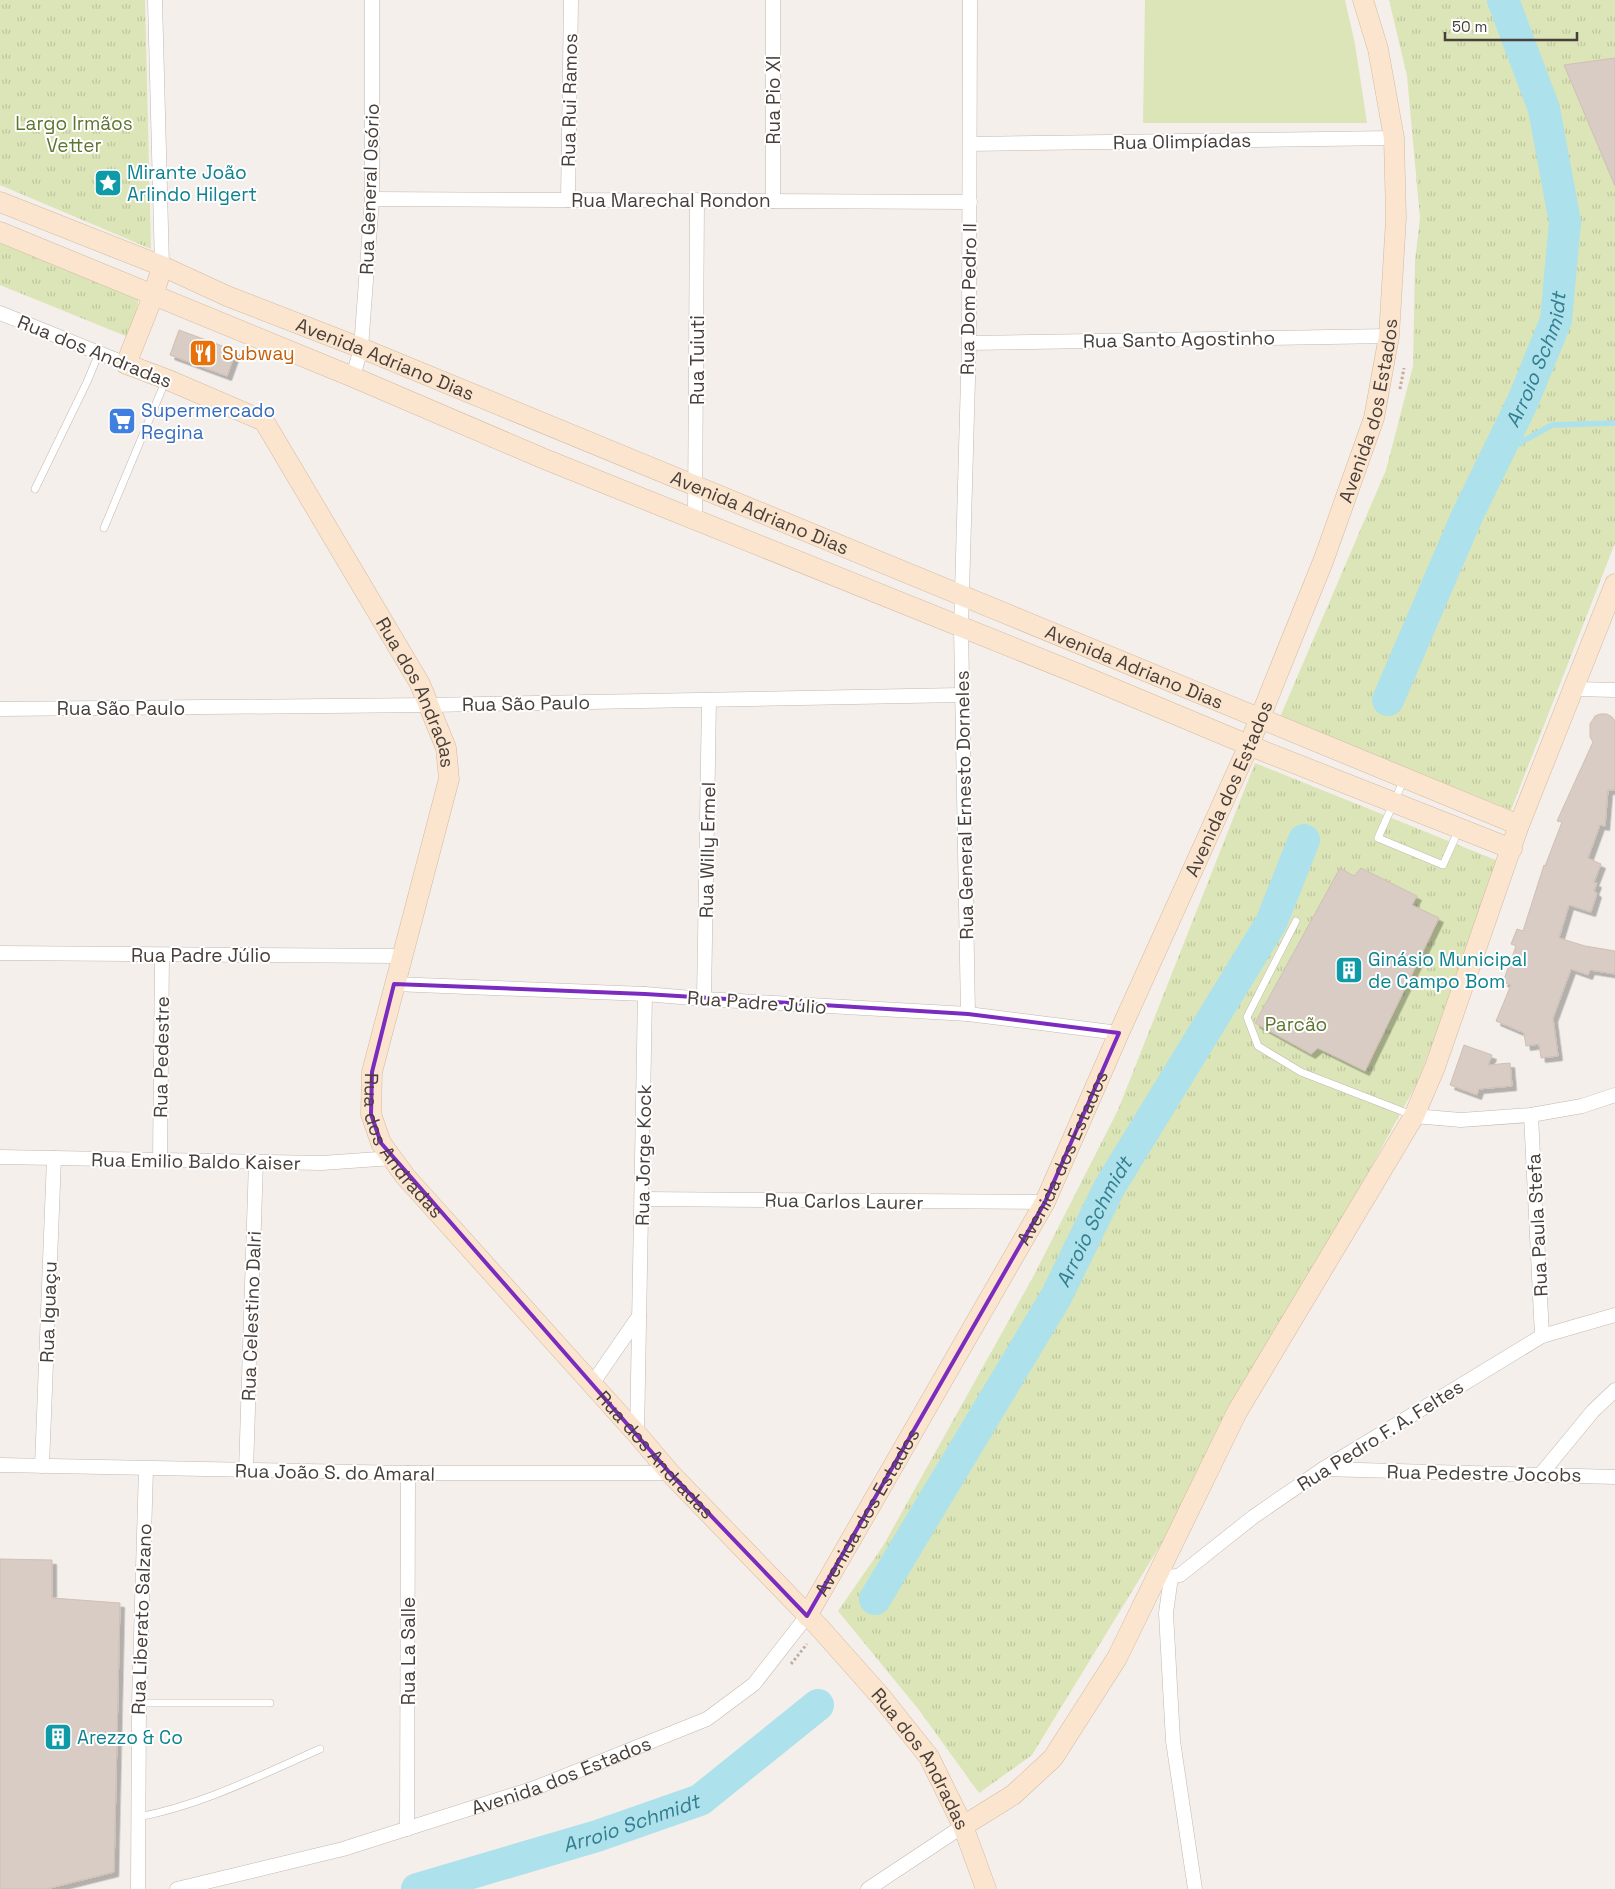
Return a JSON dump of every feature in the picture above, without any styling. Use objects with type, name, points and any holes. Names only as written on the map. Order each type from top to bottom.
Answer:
[{"type":"street","points":[[126,364],[154,294],[162,266],[155,0]]},
{"type":"street","name":"Rua General Osório","points":[[353,377],[361,348],[372,198],[372,0]]},
{"type":"street","name":"Rua Rui Ramos","points":[[568,200],[571,0]]},
{"type":"street","name":"Rua Pio XI","points":[[773,0],[773,201]]},
{"type":"street","name":"Rua Dom Pedro II","points":[[961,597],[969,343],[970,0]]},
{"type":"street","name":"Avenida dos Estados","points":[[177,1889],[343,1849],[408,1829],[535,1788],[707,1719],[754,1684],[813,1622],[1045,1202],[1119,1032],[1249,745],[1324,559],[1374,418],[1389,336],[1396,218],[1394,138],[1378,49],[1362,0]]},
{"type":"street","name":"Rua Olimpíadas","points":[[970,144],[1394,138]]},
{"type":"street","name":"Rua Marechal Rondon","points":[[372,198],[970,202]]},
{"type":"street","name":"Rua Tuiuti","points":[[695,520],[697,200]]},
{"type":"street","name":"Avenida Adriano Dias","points":[[0,202],[162,266],[227,296],[361,348],[961,597],[1260,717],[1519,825]]},
{"type":"street","name":"Avenida Adriano Dias","points":[[0,232],[154,294],[542,458],[1081,675],[1249,745],[1512,849]]},
{"type":"street","name":"Rua dos Andradas","points":[[0,313],[166,379],[264,421],[420,684],[446,748],[449,779],[372,1072],[371,1114],[381,1143],[405,1176],[454,1228],[670,1473],[813,1622],[882,1698],[929,1757],[963,1826],[986,1889]]},
{"type":"street","name":"Rua Santo Agostinho","points":[[969,343],[1389,336]]},
{"type":"street","points":[[868,1889],[1013,1795],[1053,1758],[1117,1658],[1165,1574],[1237,1412],[1414,1116],[1434,1067],[1519,825],[1615,584]]},
{"type":"street","name":"Rua General Ernesto Dorneles","points":[[961,597],[961,695],[968,1014]]},
{"type":"street","points":[[1574,689],[1615,690]]},
{"type":"street","name":"Rua São Paulo","points":[[0,709],[428,705],[961,695]]},
{"type":"street","name":"Rua Willy Ermel","points":[[704,999],[709,700]]},
{"type":"street","name":"Rua Padre Júlio","points":[[0,953],[401,956]]},
{"type":"street","name":"Rua Pedestre","points":[[160,1160],[162,955]]},
{"type":"street","name":"Rua Padre Júlio","points":[[394,984],[646,994],[968,1014],[1119,1032]]},
{"type":"street","name":"Rua Jorge Kock","points":[[637,1434],[646,994]]},
{"type":"street","points":[[1414,1116],[1461,1120],[1531,1115],[1582,1106],[1615,1095]]},
{"type":"street","name":"Rua Paula Stefa","points":[[1531,1115],[1542,1336]]},
{"type":"street","name":"Rua Emilio Baldo Kaiser","points":[[0,1157],[256,1162],[322,1162],[393,1158]]},
{"type":"street","name":"Rua Iguaçu","points":[[42,1466],[54,1158]]},
{"type":"street","name":"Rua Celestino Dalri","points":[[246,1470],[256,1162]]},
{"type":"street","name":"Rua Carlos Laurer","points":[[643,1199],[1045,1202]]},
{"type":"street","name":"Rua Pedro F. A. Feltes","points":[[1165,1574],[1180,1575],[1253,1516],[1324,1469],[1542,1336],[1615,1315]]},
{"type":"street","points":[[592,1384],[639,1316]]},
{"type":"street","points":[[1541,1474],[1593,1411],[1615,1390]]},
{"type":"street","name":"Rua João S. do Amaral","points":[[0,1465],[408,1473],[670,1473]]},
{"type":"street","name":"Rua Liberato Salzano","points":[[138,1889],[139,1703],[146,1469]]},
{"type":"street","name":"Rua Pedestre Jocobs","points":[[1324,1469],[1615,1477]]},
{"type":"street","name":"Rua La Salle","points":[[408,1473],[408,1829]]},
{"type":"street","points":[[1165,1574],[1173,1741],[1195,1889]]},
{"type":"lane","points":[[35,489],[87,382],[98,353]]},
{"type":"lane","points":[[104,528],[166,379]]},
{"type":"lane","points":[[1404,778],[1378,838],[1443,865],[1460,829]]},
{"type":"lane","points":[[1296,921],[1248,1017],[1258,1046],[1301,1072],[1414,1116]]},
{"type":"lane","points":[[139,1703],[270,1703]]},
{"type":"lane","points":[[138,1817],[160,1813],[213,1795],[320,1749]]},
{"type":"path","points":[[1400,391],[1404,366]]},
{"type":"path","points":[[790,1665],[813,1622]]},
{"type":"highlighted area","points":[[394,984],[645,994],[968,1014],[1119,1033],[1045,1202],[807,1616],[670,1473],[381,1143],[371,1114],[372,1072]]},
{"type":"green space","name":"Largo Irmãos Vetter","points":[[0,0],[145,0],[151,249],[0,185]]},
{"type":"green space","points":[[1145,0],[1345,0],[1355,44],[1367,123],[1143,123]]},
{"type":"green space","points":[[1389,0],[1615,0],[1615,543],[1511,810],[1280,717],[1386,470],[1413,366],[1415,261],[1420,218],[1407,76]]},
{"type":"green space","points":[[0,237],[139,295],[133,339],[0,285]]},
{"type":"green space","name":"Parcão","points":[[1255,763],[1503,863],[1417,1083],[1326,1250],[1221,1422],[1186,1503],[1032,1755],[979,1793],[919,1710],[838,1611],[883,1546],[1033,1277],[1118,1110]]},
{"type":"building","points":[[1615,58],[1615,186],[1564,65]]},
{"type":"building","name":"Subway","points":[[179,330],[236,351],[227,376],[170,355]]},
{"type":"building","points":[[1607,714],[1615,721],[1615,790],[1608,790],[1605,826],[1600,825],[1588,858],[1601,864],[1594,882],[1597,883],[1594,891],[1597,893],[1591,912],[1569,905],[1559,938],[1585,946],[1615,951],[1615,974],[1590,970],[1588,975],[1571,969],[1553,1018],[1558,1056],[1541,1058],[1539,1044],[1526,1046],[1524,1033],[1496,1021],[1511,985],[1503,982],[1516,946],[1511,944],[1517,929],[1523,931],[1544,865],[1562,822],[1557,821],[1593,742],[1590,737],[1590,724],[1595,716]]},
{"type":"building","name":"Ginásio Municipal de Campo Bom","points":[[1340,868],[1354,876],[1361,868],[1417,896],[1412,905],[1439,918],[1365,1071],[1318,1048],[1311,1054],[1255,1023]]},
{"type":"building","points":[[1464,1045],[1492,1055],[1488,1065],[1510,1063],[1512,1086],[1479,1089],[1477,1095],[1450,1085]]},
{"type":"building","name":"Arezzo & Co","points":[[0,1559],[52,1560],[52,1598],[120,1603],[114,1872],[46,1889],[0,1889]]},
{"type":"waterway","name":"Arroio Schmidt","points":[[1388,700],[1467,516],[1523,401],[1556,320],[1565,222],[1544,109],[1503,0]]},
{"type":"waterway","points":[[1495,457],[1552,425],[1615,423]]},
{"type":"waterway","name":"Arroio Schmidt","points":[[875,1599],[1056,1297],[1109,1188],[1271,923],[1304,840]]},
{"type":"waterway","name":"Arroio Schmidt","points":[[417,1889],[597,1836],[700,1800],[818,1705]]},
{"type":"place","name":"Mirante João Arlindo Hilgert","points":[[108,183]]},
{"type":"place","name":"Subway","points":[[203,353]]},
{"type":"place","name":"Supermercado Regina","points":[[122,421]]},
{"type":"place","name":"Ginásio Municipal de Campo Bom","points":[[1349,970]]},
{"type":"place","name":"Arezzo & Co","points":[[58,1737]]}]
